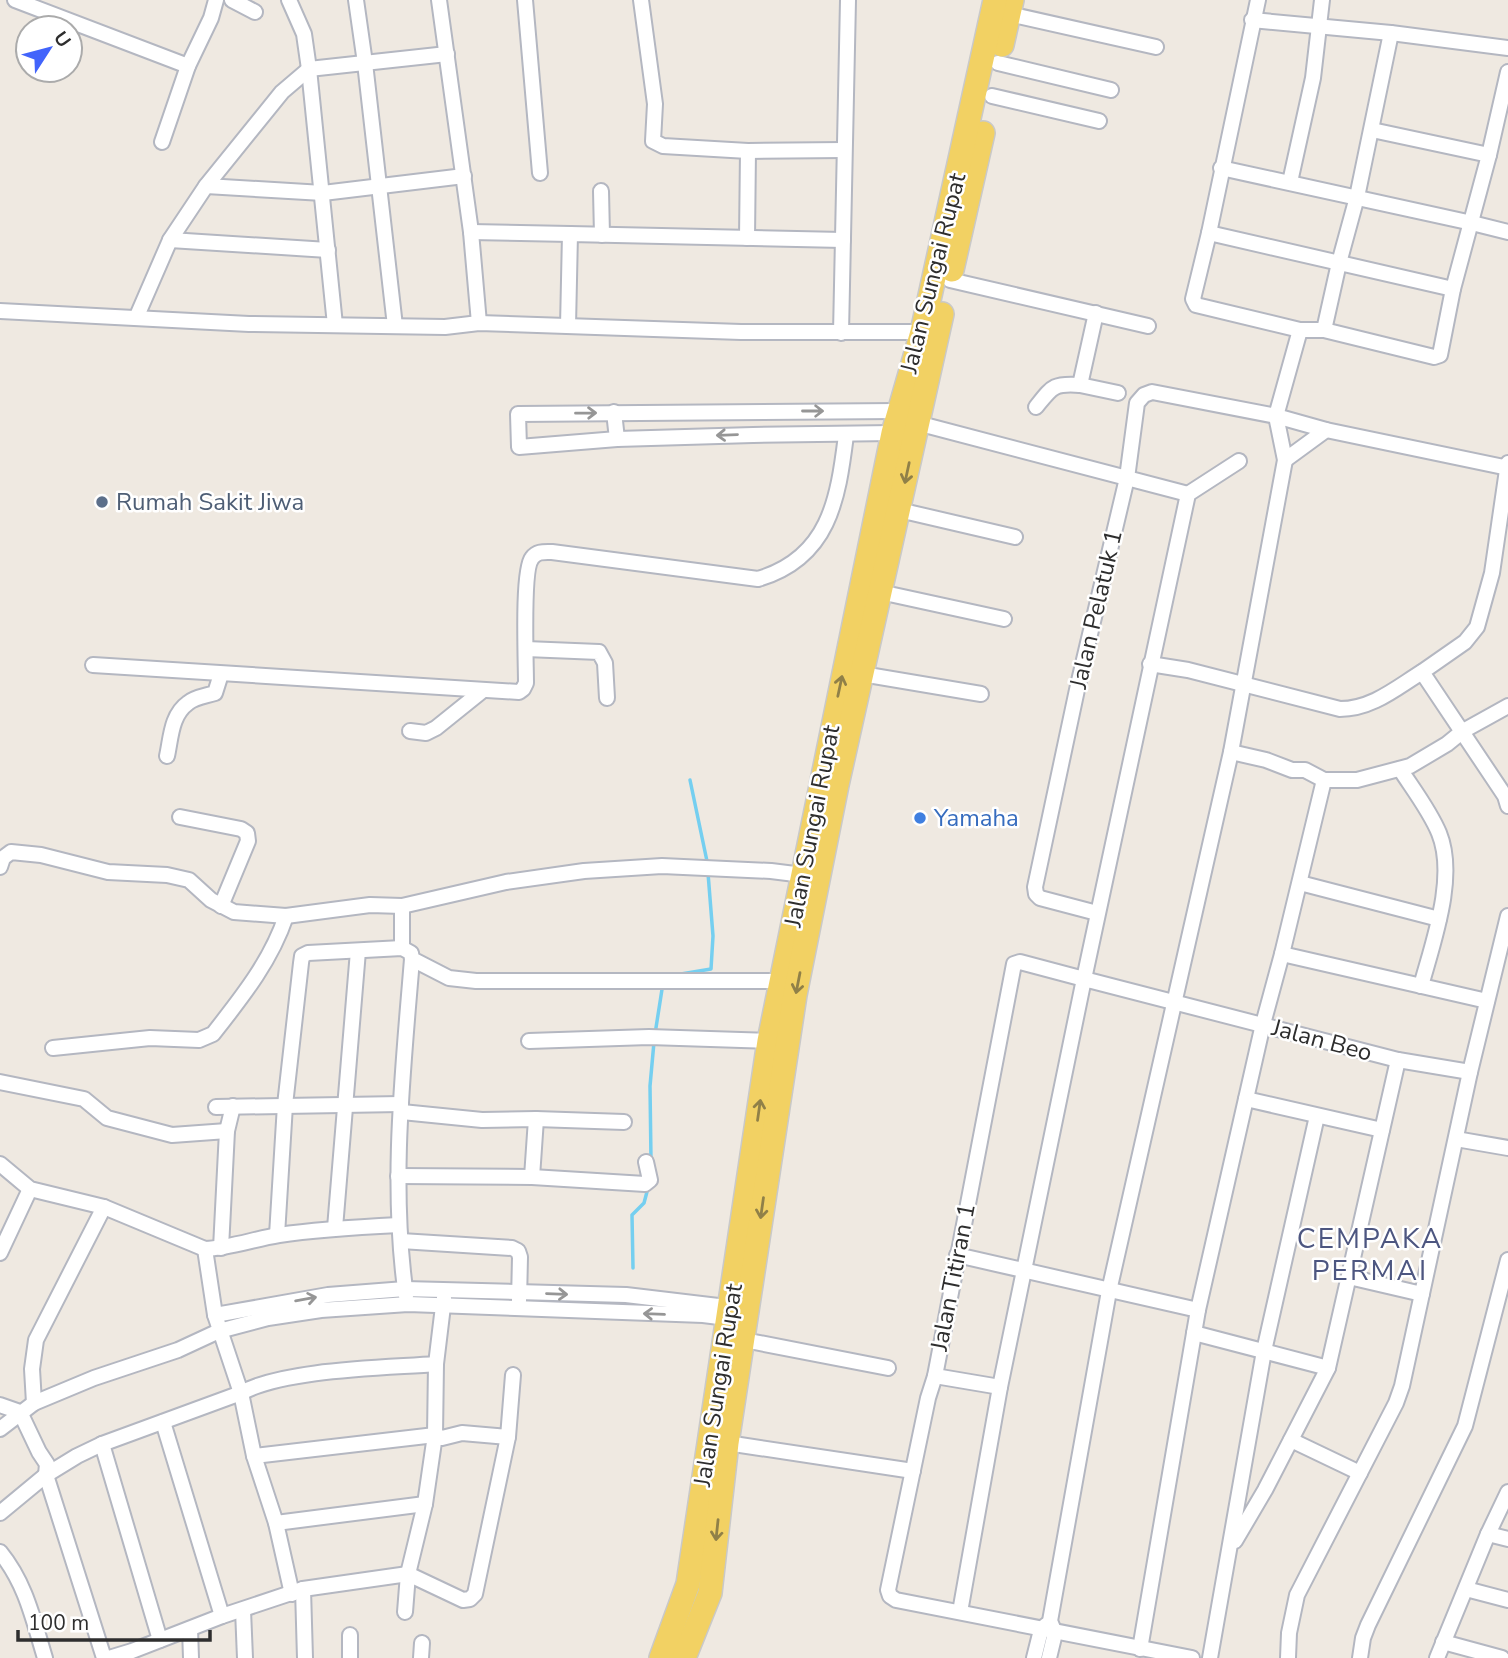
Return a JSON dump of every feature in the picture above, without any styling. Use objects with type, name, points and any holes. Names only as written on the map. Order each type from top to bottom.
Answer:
[{"type":"main road","name":"Jalan Sungai Rupat","points":[[661,1658],[688,1584],[739,1319],[797,985],[837,785],[899,510],[908,417],[922,332],[992,96],[1005,5]]},
{"type":"main road","name":"Jalan Sungai Rupat","points":[[684,1658],[710,1593],[769,1041],[893,433],[908,417],[950,279],[958,208],[1005,5]]},
{"type":"street","points":[[15,0],[188,66]]},
{"type":"street","points":[[162,142],[188,66],[211,18],[216,0]]},
{"type":"street","points":[[232,0],[255,12]]},
{"type":"street","points":[[289,0],[304,34],[309,69],[335,325]]},
{"type":"street","points":[[356,0],[395,326]]},
{"type":"street","points":[[439,0],[464,176],[480,323]]},
{"type":"street","points":[[525,0],[540,173]]},
{"type":"street","points":[[641,0],[654,104],[653,141],[663,146],[748,151],[844,150]]},
{"type":"street","points":[[841,333],[848,0]]},
{"type":"street","points":[[1258,0],[1194,303],[1300,330],[1324,330],[1437,356],[1442,353],[1453,289],[1508,72]]},
{"type":"street","points":[[1290,182],[1313,78],[1322,0]]},
{"type":"street","points":[[1005,5],[1156,47]]},
{"type":"street","points":[[1252,20],[1391,33],[1508,48]]},
{"type":"street","points":[[1324,330],[1357,197],[1391,33]]},
{"type":"street","points":[[137,316],[170,240],[206,186],[282,92],[309,69],[447,54]]},
{"type":"street","points":[[998,63],[1111,90]]},
{"type":"street","points":[[992,96],[1099,121]]},
{"type":"street","points":[[1372,130],[1489,155]]},
{"type":"street","points":[[747,238],[748,151]]},
{"type":"street","points":[[1221,169],[1508,232]]},
{"type":"street","points":[[206,186],[323,193],[464,176]]},
{"type":"street","points":[[601,191],[602,235]]},
{"type":"street","points":[[471,232],[843,240]]},
{"type":"street","points":[[1209,233],[1453,289]]},
{"type":"street","points":[[568,326],[570,234]]},
{"type":"street","points":[[170,240],[328,250]]},
{"type":"street","points":[[950,279],[1148,326]]},
{"type":"street","points":[[0,311],[137,316],[156,320],[335,325],[445,327],[480,323],[741,332],[922,332]]},
{"type":"street","points":[[1080,385],[1096,313]]},
{"type":"street","points":[[1049,1658],[1048,1628],[1109,1290],[1244,685],[1285,460],[1276,416],[1300,330]]},
{"type":"street","points":[[1036,407],[1053,387],[1061,384],[1118,393]]},
{"type":"street","name":"Jalan Pelatuk 1","points":[[1097,914],[1040,898],[1035,887],[1078,685],[1127,478],[1137,403],[1143,395],[1152,392],[1276,416]]},
{"type":"street","points":[[614,412],[617,439]]},
{"type":"street","points":[[893,433],[617,439],[519,447],[517,414],[614,412],[908,417],[1188,494]]},
{"type":"street","points":[[1150,664],[1188,670],[1340,709],[1357,709],[1374,702],[1422,672],[1465,642],[1477,626],[1492,573],[1508,466],[1326,429],[1276,416]]},
{"type":"street","points":[[1285,460],[1326,429]]},
{"type":"street","points":[[93,665],[512,693],[523,690],[526,683],[528,565],[532,557],[540,552],[758,579],[780,572],[803,556],[823,528],[837,497],[846,435]]},
{"type":"street","points":[[1192,1658],[960,1612],[1023,1270],[1188,494],[1239,461]]},
{"type":"street","points":[[899,510],[1015,537]]},
{"type":"street","points":[[880,592],[1004,619]]},
{"type":"street","points":[[526,649],[599,652],[606,663],[607,698]]},
{"type":"street","points":[[1422,672],[1505,796],[1508,806]]},
{"type":"street","points":[[167,756],[174,722],[180,712],[186,704],[215,693],[221,674]]},
{"type":"street","points":[[862,674],[981,694]]},
{"type":"street","points":[[410,731],[426,733],[482,691]]},
{"type":"street","points":[[1231,752],[1305,771],[1324,780],[1357,780],[1410,766],[1463,731],[1508,706]]},
{"type":"street","points":[[1400,769],[1439,833],[1447,862],[1439,919],[1421,986]]},
{"type":"street","points":[[1140,1649],[1198,1310],[1263,1024],[1324,780]]},
{"type":"street","points":[[180,817],[241,829],[247,833],[248,841],[222,906]]},
{"type":"street","points":[[0,867],[3,858],[11,852],[41,855],[108,872],[167,875],[189,880],[211,900],[234,912],[286,916],[370,905],[402,906],[550,874],[662,866],[771,870],[803,875]]},
{"type":"street","points":[[1300,883],[1439,919]]},
{"type":"street","points":[[402,906],[407,953],[398,1176],[399,1225],[408,1304]]},
{"type":"street","points":[[53,1048],[150,1038],[200,1040],[212,1034],[267,960],[286,916]]},
{"type":"street","points":[[1288,1658],[1289,1633],[1297,1595],[1396,1403],[1508,916]]},
{"type":"street","points":[[335,1228],[358,951]]},
{"type":"street","points":[[277,1235],[285,1105],[303,956],[308,953],[407,953],[449,978],[476,981],[781,981]]},
{"type":"street","points":[[1282,954],[1487,1001]]},
{"type":"street","name":"Jalan Beo","points":[[1014,964],[1020,962],[1398,1060],[1471,1072]]},
{"type":"street","name":"Jalan Titiran 1","points":[[960,1612],[896,1600],[890,1596],[888,1590],[928,1398],[935,1376],[1014,964]]},
{"type":"street","points":[[529,1041],[649,1037],[769,1041]]},
{"type":"street","points":[[1231,1548],[1292,1440],[1328,1368],[1398,1060]]},
{"type":"street","points":[[0,1082],[84,1099],[107,1118],[152,1131],[172,1135],[227,1130]]},
{"type":"street","points":[[1246,1099],[1382,1130]]},
{"type":"street","points":[[216,1107],[285,1105],[402,1108],[482,1120],[624,1122]]},
{"type":"street","points":[[221,1248],[227,1130],[233,1106]]},
{"type":"street","points":[[1210,1658],[1264,1351],[1317,1116]]},
{"type":"street","points":[[532,1177],[536,1119]]},
{"type":"street","points":[[1457,1139],[1508,1148]]},
{"type":"street","points":[[398,1176],[532,1177],[645,1184],[650,1180],[646,1163]]},
{"type":"street","points":[[0,1164],[30,1189],[104,1207],[205,1249],[277,1235],[335,1228],[399,1225]]},
{"type":"street","points":[[0,1253],[30,1189]]},
{"type":"street","points":[[34,1404],[32,1369],[36,1340],[104,1207]]},
{"type":"street","points":[[401,1241],[512,1248],[518,1251],[519,1310]]},
{"type":"street","points":[[205,1249],[219,1331],[241,1392],[254,1456],[298,1592],[305,1658]]},
{"type":"street","points":[[957,1255],[1198,1310]]},
{"type":"street","points":[[1360,1658],[1368,1625],[1468,1419],[1508,1260]]},
{"type":"street","points":[[1349,1277],[1422,1294]]},
{"type":"street","points":[[215,1315],[328,1295],[405,1289],[626,1295],[739,1319],[888,1368]]},
{"type":"street","points":[[405,1612],[408,1574],[425,1504],[435,1435],[436,1364],[445,1291]]},
{"type":"street","points":[[0,1429],[34,1404],[94,1378],[178,1350],[219,1331],[268,1318],[308,1312],[408,1304],[739,1319]]},
{"type":"street","points":[[1194,1334],[1328,1368]]},
{"type":"street","points":[[0,1513],[46,1475],[77,1456],[257,1384],[298,1377],[436,1364]]},
{"type":"street","points":[[0,1405],[20,1412],[47,1464],[46,1475],[107,1658],[132,1655],[160,1640],[222,1616],[298,1592],[408,1574],[463,1600],[473,1597],[508,1437],[513,1376]]},
{"type":"street","points":[[935,1376],[1000,1387]]},
{"type":"street","points":[[163,1422],[222,1616]]},
{"type":"street","points":[[254,1456],[435,1435],[442,1438],[462,1433],[508,1437]]},
{"type":"street","points":[[1292,1440],[1360,1473]]},
{"type":"street","points":[[727,1443],[912,1471]]},
{"type":"street","points":[[102,1444],[160,1640]]},
{"type":"street","points":[[1437,1658],[1508,1492]]},
{"type":"street","points":[[276,1523],[425,1504]]},
{"type":"street","points":[[1488,1534],[1508,1539]]},
{"type":"street","points":[[0,1552],[15,1570],[25,1592],[45,1658]]},
{"type":"street","points":[[1466,1589],[1508,1600]]},
{"type":"street","points":[[243,1610],[245,1658]]},
{"type":"street","points":[[1034,1658],[1048,1628]]},
{"type":"street","points":[[190,1629],[191,1658]]},
{"type":"street","points":[[350,1658],[351,1635]]},
{"type":"street","points":[[1443,1642],[1502,1658]]},
{"type":"street","points":[[421,1658],[422,1643]]},
{"type":"waterway","points":[[690,780],[708,866]]},
{"type":"waterway","points":[[675,975],[711,969],[713,936],[708,873]]},
{"type":"waterway","points":[[655,1034],[663,983]]},
{"type":"waterway","points":[[651,1160],[650,1086],[654,1042]]},
{"type":"waterway","points":[[633,1268],[632,1215],[644,1203],[648,1188]]},
{"type":"place","name":"Rumah Sakit Jiwa","points":[[102,502]]},
{"type":"place","name":"Yamaha","points":[[920,818]]},
{"type":"district","name":"CEMPAKA PERMAI","points":[[1370,1254]]}]
